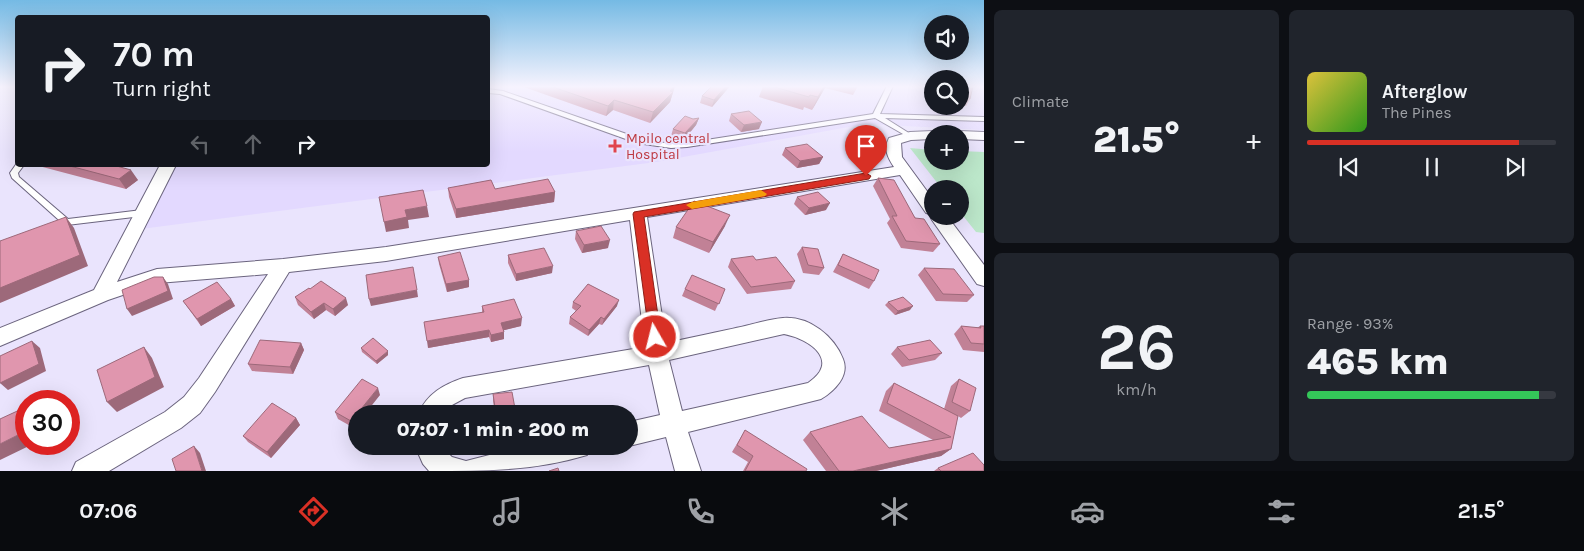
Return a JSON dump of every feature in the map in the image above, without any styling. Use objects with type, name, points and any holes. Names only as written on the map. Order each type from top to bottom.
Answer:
[{"type":"street","points":[[924,135],[910,136],[894,141],[893,148],[895,158],[924,199]]},
{"type":"street","points":[[969,135],[984,136]]},
{"type":"street","points":[[101,295],[167,167]]},
{"type":"street","points":[[0,337],[101,295],[142,280],[163,275],[283,266],[377,255],[903,170]]},
{"type":"street","points":[[638,214],[657,354],[688,471]]},
{"type":"street","points":[[945,225],[984,279]]},
{"type":"street","points":[[85,471],[173,420],[192,405],[207,385],[283,266]]},
{"type":"street","points":[[435,405],[445,396],[463,388],[657,354],[784,326],[794,326],[818,338],[829,350],[834,362],[832,375],[825,386],[813,392],[638,432]]},
{"type":"street","points":[[432,455],[440,464],[459,471]]},
{"type":"street","points":[[472,471],[540,455]]},
{"type":"lane","points":[[550,108],[626,137],[671,146],[876,116],[984,118]]},
{"type":"lane","points":[[876,116],[880,108]]},
{"type":"lane","points":[[876,116],[910,136]]},
{"type":"lane","points":[[18,167],[14,173],[16,178],[66,222]]},
{"type":"lane","points":[[50,229],[66,222],[142,213]]},
{"type":"shaded area","name":"Mpilo central Hospital","points":[[490,108],[924,108],[924,115],[969,115],[969,108],[984,108],[984,130],[969,129],[969,125],[924,125],[924,127],[865,124],[656,162],[141,229],[174,167],[490,167]]},
{"type":"green space","points":[[910,148],[924,149],[924,166]]},
{"type":"green space","points":[[969,151],[984,152],[984,233],[976,232],[969,223],[969,180],[935,180],[927,170],[969,170]]},
{"type":"building","points":[[640,108],[657,108],[653,112]]},
{"type":"building","points":[[749,111],[762,122],[744,125],[731,114]]},
{"type":"building","points":[[685,116],[693,119],[699,118],[685,133],[673,129]]},
{"type":"building","points":[[807,144],[823,157],[800,161],[785,148]]},
{"type":"building","points":[[74,167],[120,167],[131,170],[119,179]]},
{"type":"building","points":[[878,178],[894,180],[915,218],[924,219],[924,225],[928,225],[940,244],[906,241],[892,216],[897,216]]},
{"type":"building","points":[[548,179],[555,192],[456,209],[448,188],[491,180],[495,189]]},
{"type":"building","points":[[423,190],[427,206],[405,210],[407,217],[384,222],[379,197]]},
{"type":"building","points":[[818,192],[830,203],[809,208],[797,197]]},
{"type":"building","points":[[694,201],[730,215],[713,242],[676,227]]},
{"type":"building","points":[[66,217],[80,255],[0,288],[0,241]]},
{"type":"building","points":[[601,226],[610,240],[584,245],[576,231]]},
{"type":"building","points":[[802,247],[818,249],[824,268],[808,265]]},
{"type":"building","points":[[544,248],[553,266],[516,274],[508,255]]},
{"type":"building","points":[[460,252],[469,280],[446,284],[438,257]]},
{"type":"building","points":[[843,254],[879,270],[874,281],[838,265]]},
{"type":"building","points":[[753,256],[756,260],[776,257],[795,281],[751,287],[731,259]]},
{"type":"building","points":[[413,267],[417,290],[369,299],[366,275]]},
{"type":"building","points":[[924,268],[954,269],[974,295],[943,294]]},
{"type":"building","points":[[692,275],[725,289],[719,304],[685,289]]},
{"type":"building","points":[[154,277],[163,277],[168,291],[127,309],[122,290]]},
{"type":"building","points":[[321,281],[346,298],[333,309],[324,303],[311,312],[295,297]]},
{"type":"building","points":[[217,282],[231,299],[197,319],[183,301]]},
{"type":"building","points":[[588,284],[619,300],[604,319],[601,317],[589,330],[570,317],[581,306],[573,302]]},
{"type":"building","points":[[903,297],[913,306],[898,311],[888,302]]},
{"type":"building","points":[[514,299],[522,318],[501,323],[504,332],[491,335],[489,330],[427,341],[424,322],[484,312],[482,306]]},
{"type":"building","points":[[961,326],[981,328],[980,326],[984,326],[984,344],[971,343]]},
{"type":"building","points":[[373,338],[388,351],[376,361],[361,348]]},
{"type":"building","points":[[260,340],[301,343],[290,367],[248,364]]},
{"type":"building","points":[[930,340],[942,353],[909,360],[897,347]]},
{"type":"building","points":[[32,341],[39,364],[0,383],[0,356]]},
{"type":"building","points":[[144,347],[155,377],[107,402],[97,370]]},
{"type":"building","points":[[362,379],[378,388],[364,405],[348,405],[348,419],[335,412]]},
{"type":"building","points":[[959,379],[976,388],[970,411],[952,402]]},
{"type":"building","points":[[894,383],[958,416],[951,449],[853,471],[839,471],[810,432],[862,416],[889,448],[951,437],[887,403]]},
{"type":"building","points":[[512,392],[514,405],[495,405],[493,394]]},
{"type":"building","points":[[272,403],[296,418],[267,452],[243,436]]},
{"type":"building","points":[[15,412],[15,436],[0,444],[0,419]]},
{"type":"building","points":[[745,430],[807,469],[806,471],[745,471],[753,456],[737,445]]},
{"type":"building","points":[[194,446],[202,471],[176,471],[172,459]]},
{"type":"building","points":[[973,453],[984,465],[984,471],[941,471],[938,468]]},
{"type":"slow traffic","points":[[692,205],[761,194]]},
{"type":"place","name":"Mpilo central Hospital","points":[[615,146]]},
{"type":"route","points":[[655,337],[638,214],[866,176]]}]
